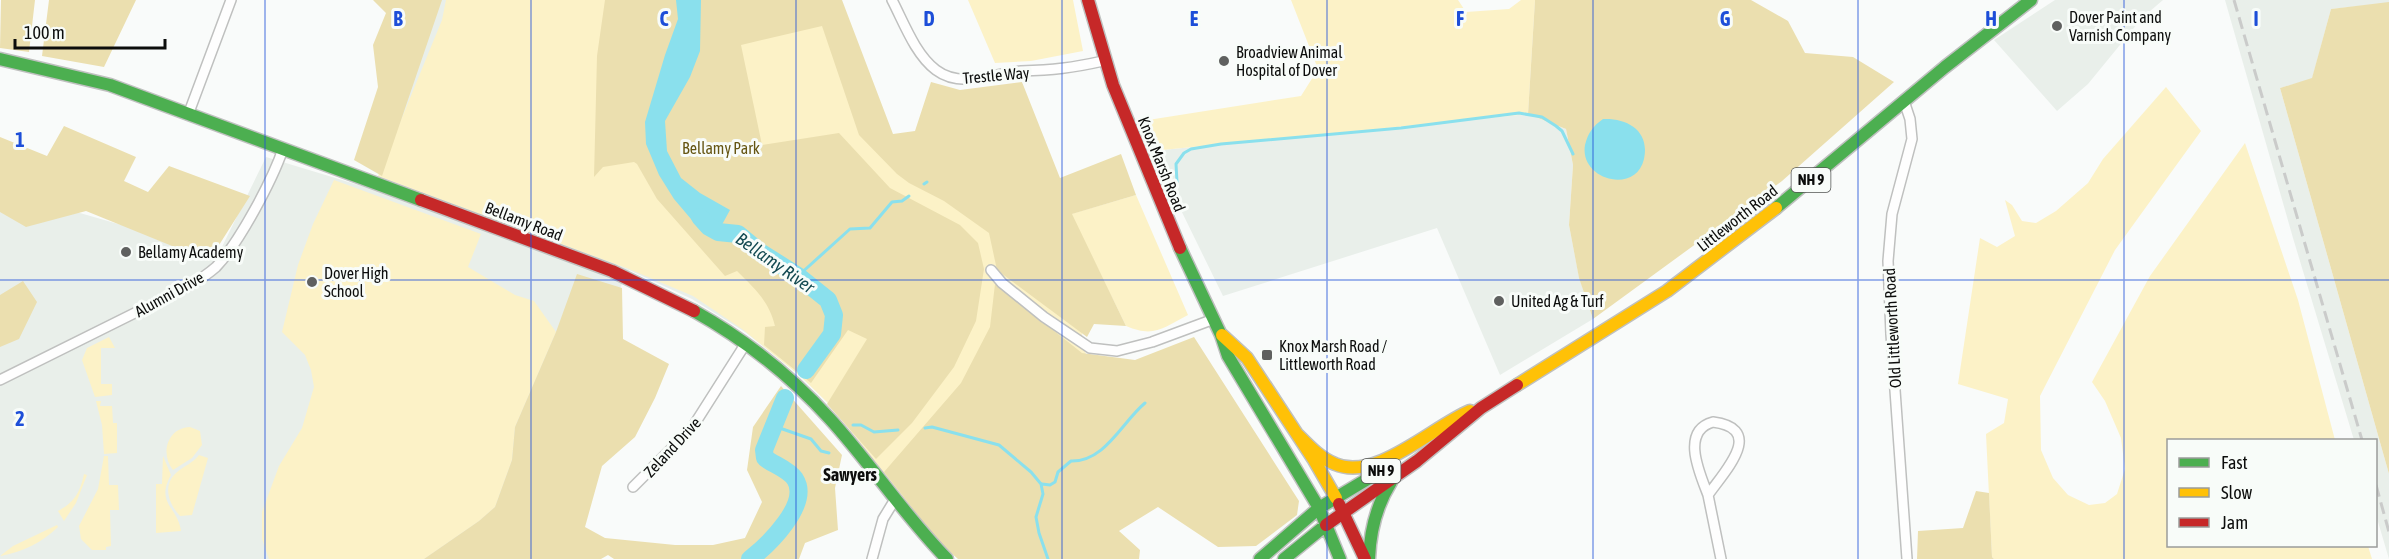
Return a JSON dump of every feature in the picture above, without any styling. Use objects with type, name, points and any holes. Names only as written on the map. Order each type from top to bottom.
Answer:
[{"type":"main road","name":"Knox Marsh Road","points":[[1088,0],[1103,61],[1158,200],[1221,334],[1228,356],[1319,508],[1340,559]]},
{"type":"main road","name":"Littleworth Road","points":[[1326,525],[1429,452],[1445,436],[1488,404],[1591,341],[1692,273],[1808,182],[1957,57],[2031,0]]},
{"type":"main road","name":"Bellamy Road","points":[[0,59],[110,85],[646,285],[706,318],[746,344],[785,374],[816,405],[894,501],[947,559]]},
{"type":"main road","name":"Knox Marsh Road","points":[[1221,334],[1247,358],[1298,435],[1336,498],[1367,559]]},
{"type":"main road","points":[[1298,435],[1317,453],[1335,464],[1347,468],[1364,468],[1398,452],[1448,420],[1488,404]]},
{"type":"main road","name":"Littleworth Road","points":[[1319,508],[1408,454],[1445,436]]},
{"type":"main road","name":"NH 9","points":[[1367,559],[1370,532],[1378,501],[1395,476]]},
{"type":"main road","points":[[1260,559],[1319,508]]},
{"type":"main road","points":[[1284,559],[1326,525]]},
{"type":"street","points":[[188,115],[231,0]]},
{"type":"street","name":"Trestle Way","points":[[892,0],[923,55],[938,72],[949,77],[974,79],[1020,71],[1063,70],[1103,61]]},
{"type":"street","name":"Old Littleworth Road","points":[[1904,101],[1910,119],[1912,139],[1892,214],[1888,261],[1907,559]]},
{"type":"street","name":"Alumni Drive","points":[[0,380],[189,286],[216,267],[242,231],[283,150]]},
{"type":"street","points":[[991,270],[1002,283],[1044,317],[1089,348],[1117,351],[1152,342],[1214,319]]},
{"type":"street","name":"Zeland Drive","points":[[633,487],[692,428],[746,344]]},
{"type":"street","points":[[1708,495],[1740,446],[1735,431],[1723,423],[1705,424],[1696,435],[1694,448],[1696,463],[1708,495],[1721,559]]},
{"type":"street","points":[[872,559],[883,519],[894,501]]},
{"type":"shaded area","name":"Dover High School","points":[[428,0],[669,0],[807,359],[794,371],[745,332],[692,299],[629,270],[589,351],[559,545],[594,559],[0,559],[0,190],[219,253],[266,157],[375,190]]},
{"type":"shaded area","points":[[2055,0],[2163,0],[2142,18],[2088,84],[2057,111],[1994,40]]},
{"type":"shaded area","points":[[2225,0],[2389,0],[2389,3],[2331,9],[2312,79],[2280,88],[2389,474],[2389,559],[2377,518],[2377,439],[2354,439]]},
{"type":"shaded area","points":[[1528,114],[1566,129],[1573,165],[1569,225],[1579,277],[1593,319],[1500,375],[1437,228],[1223,296],[1152,151]]},
{"type":"green space","points":[[1,0],[35,0],[29,52],[0,48]]},
{"type":"green space","points":[[49,0],[136,0],[104,67],[42,56]]},
{"type":"green space","points":[[373,0],[442,0],[382,176],[354,160],[378,87],[373,45],[386,13]]},
{"type":"green space","name":"Bellamy Park","points":[[446,0],[830,0],[877,152],[1053,178],[1124,559],[965,559],[938,541],[831,406],[799,375],[742,329],[693,296],[629,269],[378,176],[442,20]]},
{"type":"green space","points":[[605,0],[842,0],[893,134],[915,131],[931,82],[960,90],[1022,82],[1060,178],[1121,154],[1136,195],[1072,214],[1126,326],[1094,324],[1087,337],[997,270],[989,233],[944,201],[909,183],[897,174],[859,135],[822,26],[741,45],[762,145],[839,133],[890,188],[960,225],[978,243],[984,269],[976,321],[954,367],[912,423],[876,459],[827,404],[867,339],[848,330],[811,383],[764,345],[765,327],[775,326],[769,309],[760,296],[737,271],[725,276],[657,199],[637,164],[634,162],[603,167],[594,177],[597,56]]},
{"type":"green space","points":[[968,0],[1073,0],[1083,51],[1031,61],[995,63]]},
{"type":"green space","points":[[1291,0],[1458,0],[1466,12],[1509,9],[1521,0],[1535,0],[1528,114],[1152,151],[1148,120],[1301,96],[1318,69]]},
{"type":"green space","points":[[1535,0],[1751,0],[1788,21],[1805,53],[1853,57],[1894,82],[1782,181],[1593,319],[1579,278],[1569,225],[1573,165],[1566,129],[1528,114]]},
{"type":"green space","points":[[2389,2],[2389,474],[2280,88],[2312,78],[2331,9]]},
{"type":"green space","points":[[2166,87],[2201,131],[2115,250],[2040,396],[2041,450],[2053,478],[2068,495],[2089,505],[2105,503],[2117,494],[2125,469],[2121,438],[2105,401],[2092,382],[2150,276],[2245,143],[2298,300],[2335,439],[2167,439],[2167,547],[2368,547],[2372,559],[1994,559],[1992,557],[1986,434],[2004,423],[2008,399],[1958,384],[1980,238],[1997,247],[2015,236],[2005,200],[2012,205],[2022,221],[2036,223],[2056,211],[2088,183],[2103,159]]},
{"type":"green space","points":[[64,126],[136,157],[124,181],[148,192],[169,166],[250,196],[209,261],[86,211],[26,227],[0,212],[0,137],[47,156]]},
{"type":"green space","points":[[334,180],[481,234],[468,267],[515,295],[534,301],[556,332],[515,427],[512,460],[495,507],[479,521],[424,559],[269,559],[262,539],[262,512],[279,466],[302,428],[314,387],[305,355],[282,332],[298,265],[313,224]]},
{"type":"green space","points":[[1136,195],[1188,315],[1165,327],[1151,331],[1136,330],[1126,326],[1071,214]]},
{"type":"green space","points":[[577,274],[622,288],[623,339],[669,364],[635,437],[602,466],[585,527],[605,538],[675,545],[713,545],[745,538],[762,502],[747,470],[753,427],[781,386],[842,455],[835,488],[838,530],[805,543],[799,559],[614,559],[608,555],[601,559],[424,559],[479,521],[495,507],[512,460],[515,427],[556,332]]},
{"type":"green space","points":[[23,281],[37,302],[19,339],[0,347],[0,295]]},
{"type":"green space","points":[[995,284],[1082,353],[1135,360],[1194,337],[1299,501],[1297,515],[1256,546],[1218,547],[1158,507],[1119,531],[1140,550],[1139,559],[958,559],[939,542],[884,472],[961,383],[990,327]]},
{"type":"green space","points":[[109,337],[115,348],[101,348],[101,384],[112,384],[112,395],[95,397],[82,360],[87,348]]},
{"type":"green space","points":[[96,401],[101,401],[100,406],[112,406],[113,423],[117,423],[117,453],[104,454],[102,425]]},
{"type":"green space","points":[[190,427],[200,431],[202,445],[192,458],[173,470],[167,457],[168,443],[176,432]]},
{"type":"green space","points":[[199,455],[208,458],[192,515],[180,516],[170,501],[169,484],[176,473]]},
{"type":"green space","points":[[104,456],[108,456],[109,485],[118,485],[119,510],[110,510],[111,546],[106,547],[106,550],[92,550],[81,539],[79,526],[98,489]]},
{"type":"green space","points":[[163,456],[171,475],[165,492],[166,499],[176,516],[181,531],[156,533],[156,484],[162,484]]},
{"type":"green space","points":[[84,474],[87,475],[76,503],[64,521],[58,511],[76,496]]},
{"type":"green space","points":[[1976,491],[1989,493],[1992,557],[1994,559],[1917,559],[1918,531],[1963,528]]},
{"type":"green space","points":[[57,525],[58,527],[52,533],[31,546],[0,556],[13,546]]},
{"type":"water","points":[[676,0],[701,0],[700,51],[690,77],[665,121],[667,151],[681,178],[700,193],[730,210],[718,232],[702,232],[674,199],[659,175],[646,144],[645,122],[678,19]]},
{"type":"water","points":[[1603,119],[1629,124],[1635,128],[1644,141],[1644,159],[1639,170],[1631,177],[1620,180],[1609,179],[1591,167],[1585,157],[1588,137]]},
{"type":"waterway","points":[[1177,182],[1176,164],[1184,153],[1191,149],[1221,144],[1401,128],[1519,113],[1542,117],[1556,126],[1562,131],[1573,154]]},
{"type":"waterway","points":[[798,276],[850,229],[870,228],[892,202],[902,201],[909,196]]},
{"type":"waterway","name":"Bellamy River","points":[[700,217],[709,227],[718,232],[738,234],[828,300],[834,315],[832,334],[806,370]]},
{"type":"waterway","name":"Bellamy River","points":[[750,559],[785,523],[793,512],[797,500],[798,489],[795,479],[765,458],[764,450],[785,398]]},
{"type":"waterway","points":[[1042,484],[1050,485],[1055,482],[1058,472],[1071,461],[1083,460],[1103,448],[1145,403]]},
{"type":"waterway","points":[[853,425],[861,425],[874,432],[898,430]]},
{"type":"waterway","points":[[774,426],[811,439],[821,451],[829,453]]},
{"type":"waterway","points":[[925,428],[932,427],[999,445],[1031,472],[1041,484],[1043,494],[1036,517],[1048,559]]},
{"type":"railway","points":[[2234,0],[2362,439]]},
{"type":"railway","points":[[2377,489],[2389,532]]},
{"type":"traffic: fast","points":[[1776,208],[1945,67],[2031,0]]},
{"type":"traffic: fast","points":[[0,59],[110,85],[421,200]]},
{"type":"traffic: fast","points":[[1180,248],[1221,335],[1228,356],[1319,508],[1260,559]]},
{"type":"traffic: fast","points":[[694,311],[766,359],[815,403],[947,559]]},
{"type":"traffic: fast","points":[[1340,559],[1319,508],[1391,465]]},
{"type":"traffic: fast","points":[[1369,559],[1375,519],[1381,500],[1391,482]]},
{"type":"traffic: fast","points":[[1284,559],[1326,525]]},
{"type":"traffic: slow","points":[[1517,385],[1667,291],[1776,208]]},
{"type":"traffic: slow","points":[[1222,335],[1247,358],[1314,460],[1336,498]]},
{"type":"traffic: slow","points":[[1298,435],[1320,455],[1335,464],[1351,468],[1368,466],[1404,450],[1470,411]]},
{"type":"traffic: jam","points":[[1088,0],[1113,85],[1180,248]]},
{"type":"traffic: jam","points":[[421,200],[612,271],[694,311]]},
{"type":"traffic: jam","points":[[1326,525],[1417,461],[1481,408],[1517,385]]},
{"type":"traffic: jam","points":[[1339,504],[1365,559]]},
{"type":"place","name":"Dover Paint and Varnish Company","points":[[2057,26]]},
{"type":"place","name":"Broadview Animal Hospital of Dover","points":[[1224,61]]},
{"type":"place","name":"Bellamy Academy","points":[[126,252]]},
{"type":"place","name":"Dover High School","points":[[312,282]]},
{"type":"place","name":"United Ag & Turf","points":[[1499,301]]},
{"type":"place","name":"Knox Marsh Road / Littleworth Road","points":[[1267,355]]},
{"type":"district","name":"Sawyers","points":[[850,475]]}]
